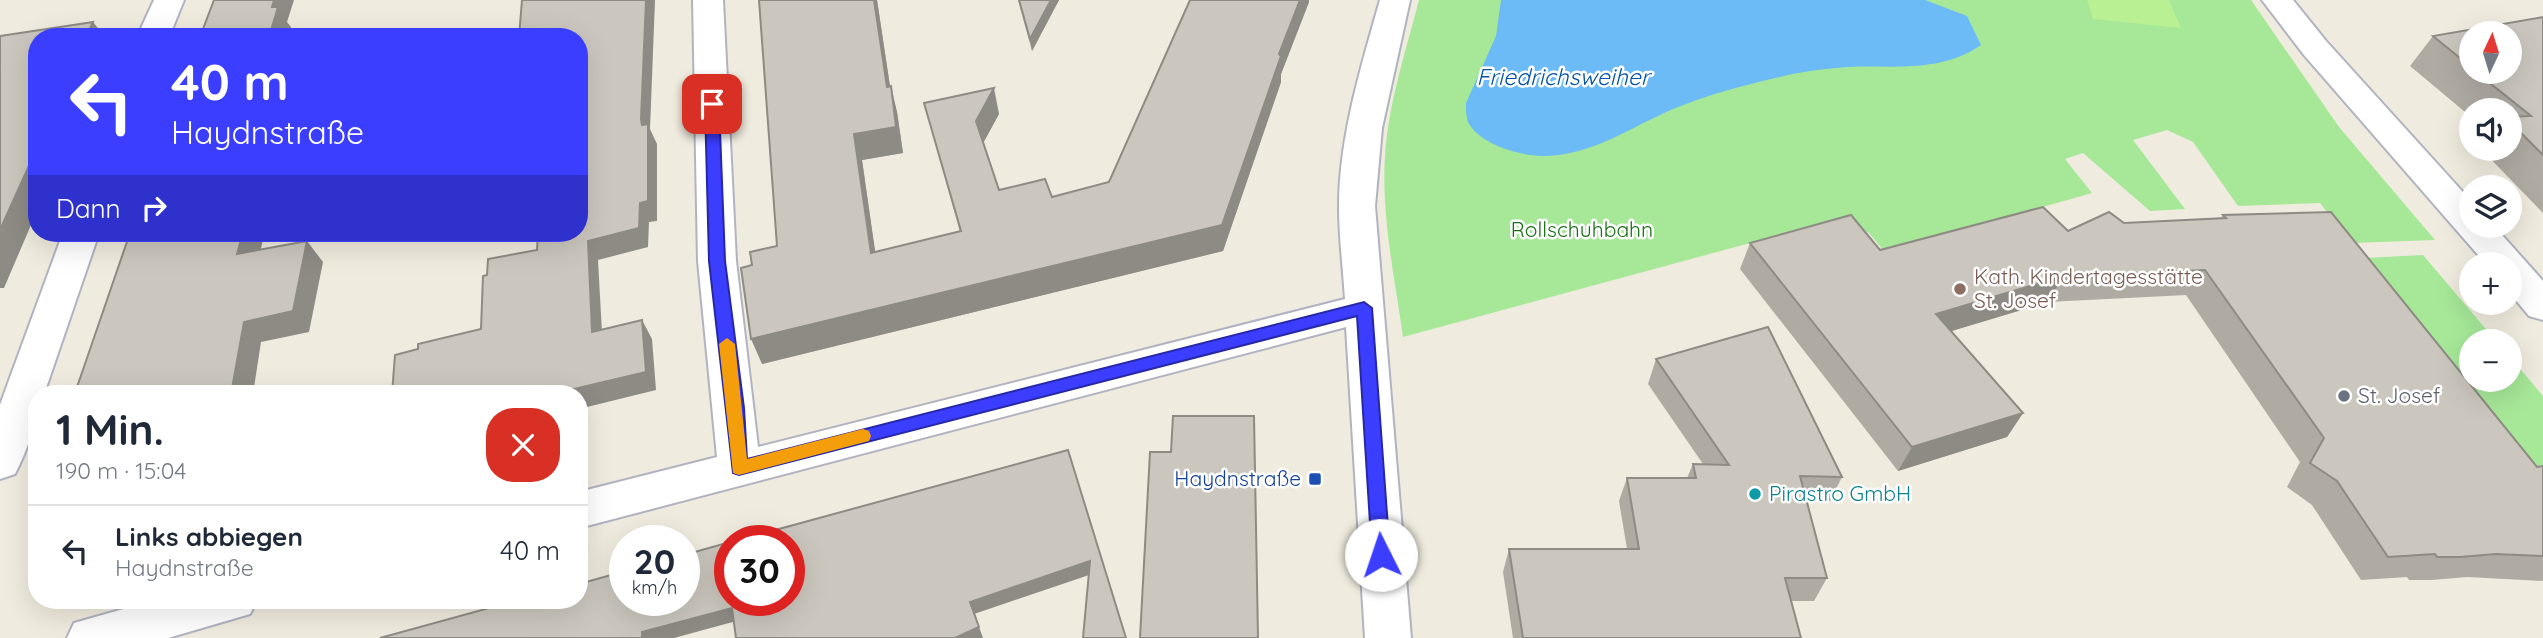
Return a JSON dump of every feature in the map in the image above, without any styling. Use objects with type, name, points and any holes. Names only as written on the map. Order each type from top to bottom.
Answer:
[{"type":"street","points":[[157,28],[169,0]]},
{"type":"street","points":[[708,0],[717,261],[735,408],[739,468]]},
{"type":"street","points":[[1388,638],[1359,257],[1358,163],[1372,89],[1395,0]]},
{"type":"street","points":[[2277,0],[2315,48],[2459,210]]},
{"type":"street","points":[[2483,238],[2496,252]]},
{"type":"street","points":[[0,462],[77,242]]},
{"type":"street","points":[[2522,282],[2543,306]]},
{"type":"street","points":[[588,508],[1364,308]]},
{"type":"street","points":[[90,638],[200,609]]},
{"type":"green space","name":"Rollschuhbahn","points":[[1419,0],[2251,0],[2339,127],[2435,240],[2352,243],[2320,203],[2238,206],[2193,142],[2167,130],[2133,140],[2185,209],[2150,211],[2083,153],[2065,159],[2092,193],[1885,252],[1868,232],[1840,241],[1824,223],[1403,337],[1387,225],[1385,157],[1394,97]]},
{"type":"green space","points":[[2087,0],[2169,0],[2181,28],[2093,19]]},
{"type":"green space","points":[[2423,255],[2459,297],[2459,315],[2474,315],[2486,329],[2459,329],[2459,381],[2364,258]]},
{"type":"green space","points":[[2522,371],[2543,396],[2543,489],[2468,392],[2522,392]]},
{"type":"water","name":"Friedrichsweiher","points":[[1501,0],[1925,0],[1967,16],[1981,45],[1966,54],[1933,64],[1822,69],[1753,83],[1673,109],[1579,151],[1535,156],[1493,144],[1475,132],[1467,119],[1466,103],[1496,36]]},
{"type":"building","points":[[214,0],[274,0],[272,7],[278,7],[272,28],[203,28]]},
{"type":"building","points":[[522,0],[646,0],[641,119],[642,125],[648,124],[648,201],[640,203],[639,228],[588,241],[588,28],[520,28]]},
{"type":"building","points":[[759,0],[874,0],[896,127],[854,134],[871,253],[961,231],[924,103],[994,88],[976,121],[999,190],[1045,179],[1052,197],[1109,182],[1190,0],[1300,0],[1279,54],[1281,56],[1222,225],[751,339],[741,268],[752,265],[750,252],[777,246]]},
{"type":"building","points":[[1019,0],[1051,0],[1030,39]]},
{"type":"building","points":[[2543,17],[2543,155],[2522,134],[2522,116],[2531,116],[2522,109],[2522,98],[2508,98],[2491,84],[2522,84],[2522,21],[2520,21]]},
{"type":"building","points":[[93,22],[90,28],[53,28]]},
{"type":"building","points":[[28,32],[28,168],[0,230],[0,36]]},
{"type":"building","points":[[2459,32],[2459,57],[2433,36]]},
{"type":"building","points":[[2043,207],[2068,231],[2109,212],[2124,223],[2226,218],[2223,215],[2331,212],[2459,370],[2459,392],[2476,392],[2537,467],[2543,466],[2543,556],[2496,554],[2437,557],[2435,554],[2388,557],[2337,481],[2310,463],[2324,438],[2205,270],[2064,276],[1936,314],[2023,413],[1912,447],[1750,243],[1851,215],[1880,250]]},
{"type":"building","points":[[588,241],[592,332],[642,320],[646,372],[588,386],[393,385],[395,355],[418,349],[418,344],[481,329],[483,276],[487,275],[488,259],[537,250],[537,242]]},
{"type":"building","points":[[127,242],[240,242],[237,254],[307,242],[293,311],[244,322],[233,385],[78,385]]},
{"type":"building","name":"Pirastro GmbH","points":[[1768,327],[1842,477],[1800,476],[1827,578],[1785,578],[1801,638],[1523,638],[1509,549],[1639,549],[1627,478],[1696,478],[1693,464],[1729,465],[1656,359]]},
{"type":"building","points":[[1173,416],[1254,416],[1258,638],[1140,638],[1150,452],[1171,452]]},
{"type":"building","points":[[1068,450],[1126,638],[1083,638],[1090,561],[970,602],[979,627],[955,638],[736,638],[733,616],[805,616],[805,525],[794,525]]},
{"type":"building","points":[[714,547],[714,613],[642,632],[642,638],[380,638],[485,609],[588,609],[588,581],[609,576],[609,616],[700,616],[700,550]]},
{"type":"slow traffic","points":[[727,344],[739,468],[863,436]]},
{"type":"place","name":"Kath. Kindertagesstätte St. Josef","points":[[1960,289]]},
{"type":"place","name":"St. Josef","points":[[2344,396]]},
{"type":"place","name":"Haydnstraße","points":[[1315,479]]},
{"type":"place","name":"Pirastro GmbH","points":[[1755,494]]},
{"type":"route","points":[[712,104],[717,261],[735,408],[739,468],[1364,308],[1381,555]]}]
